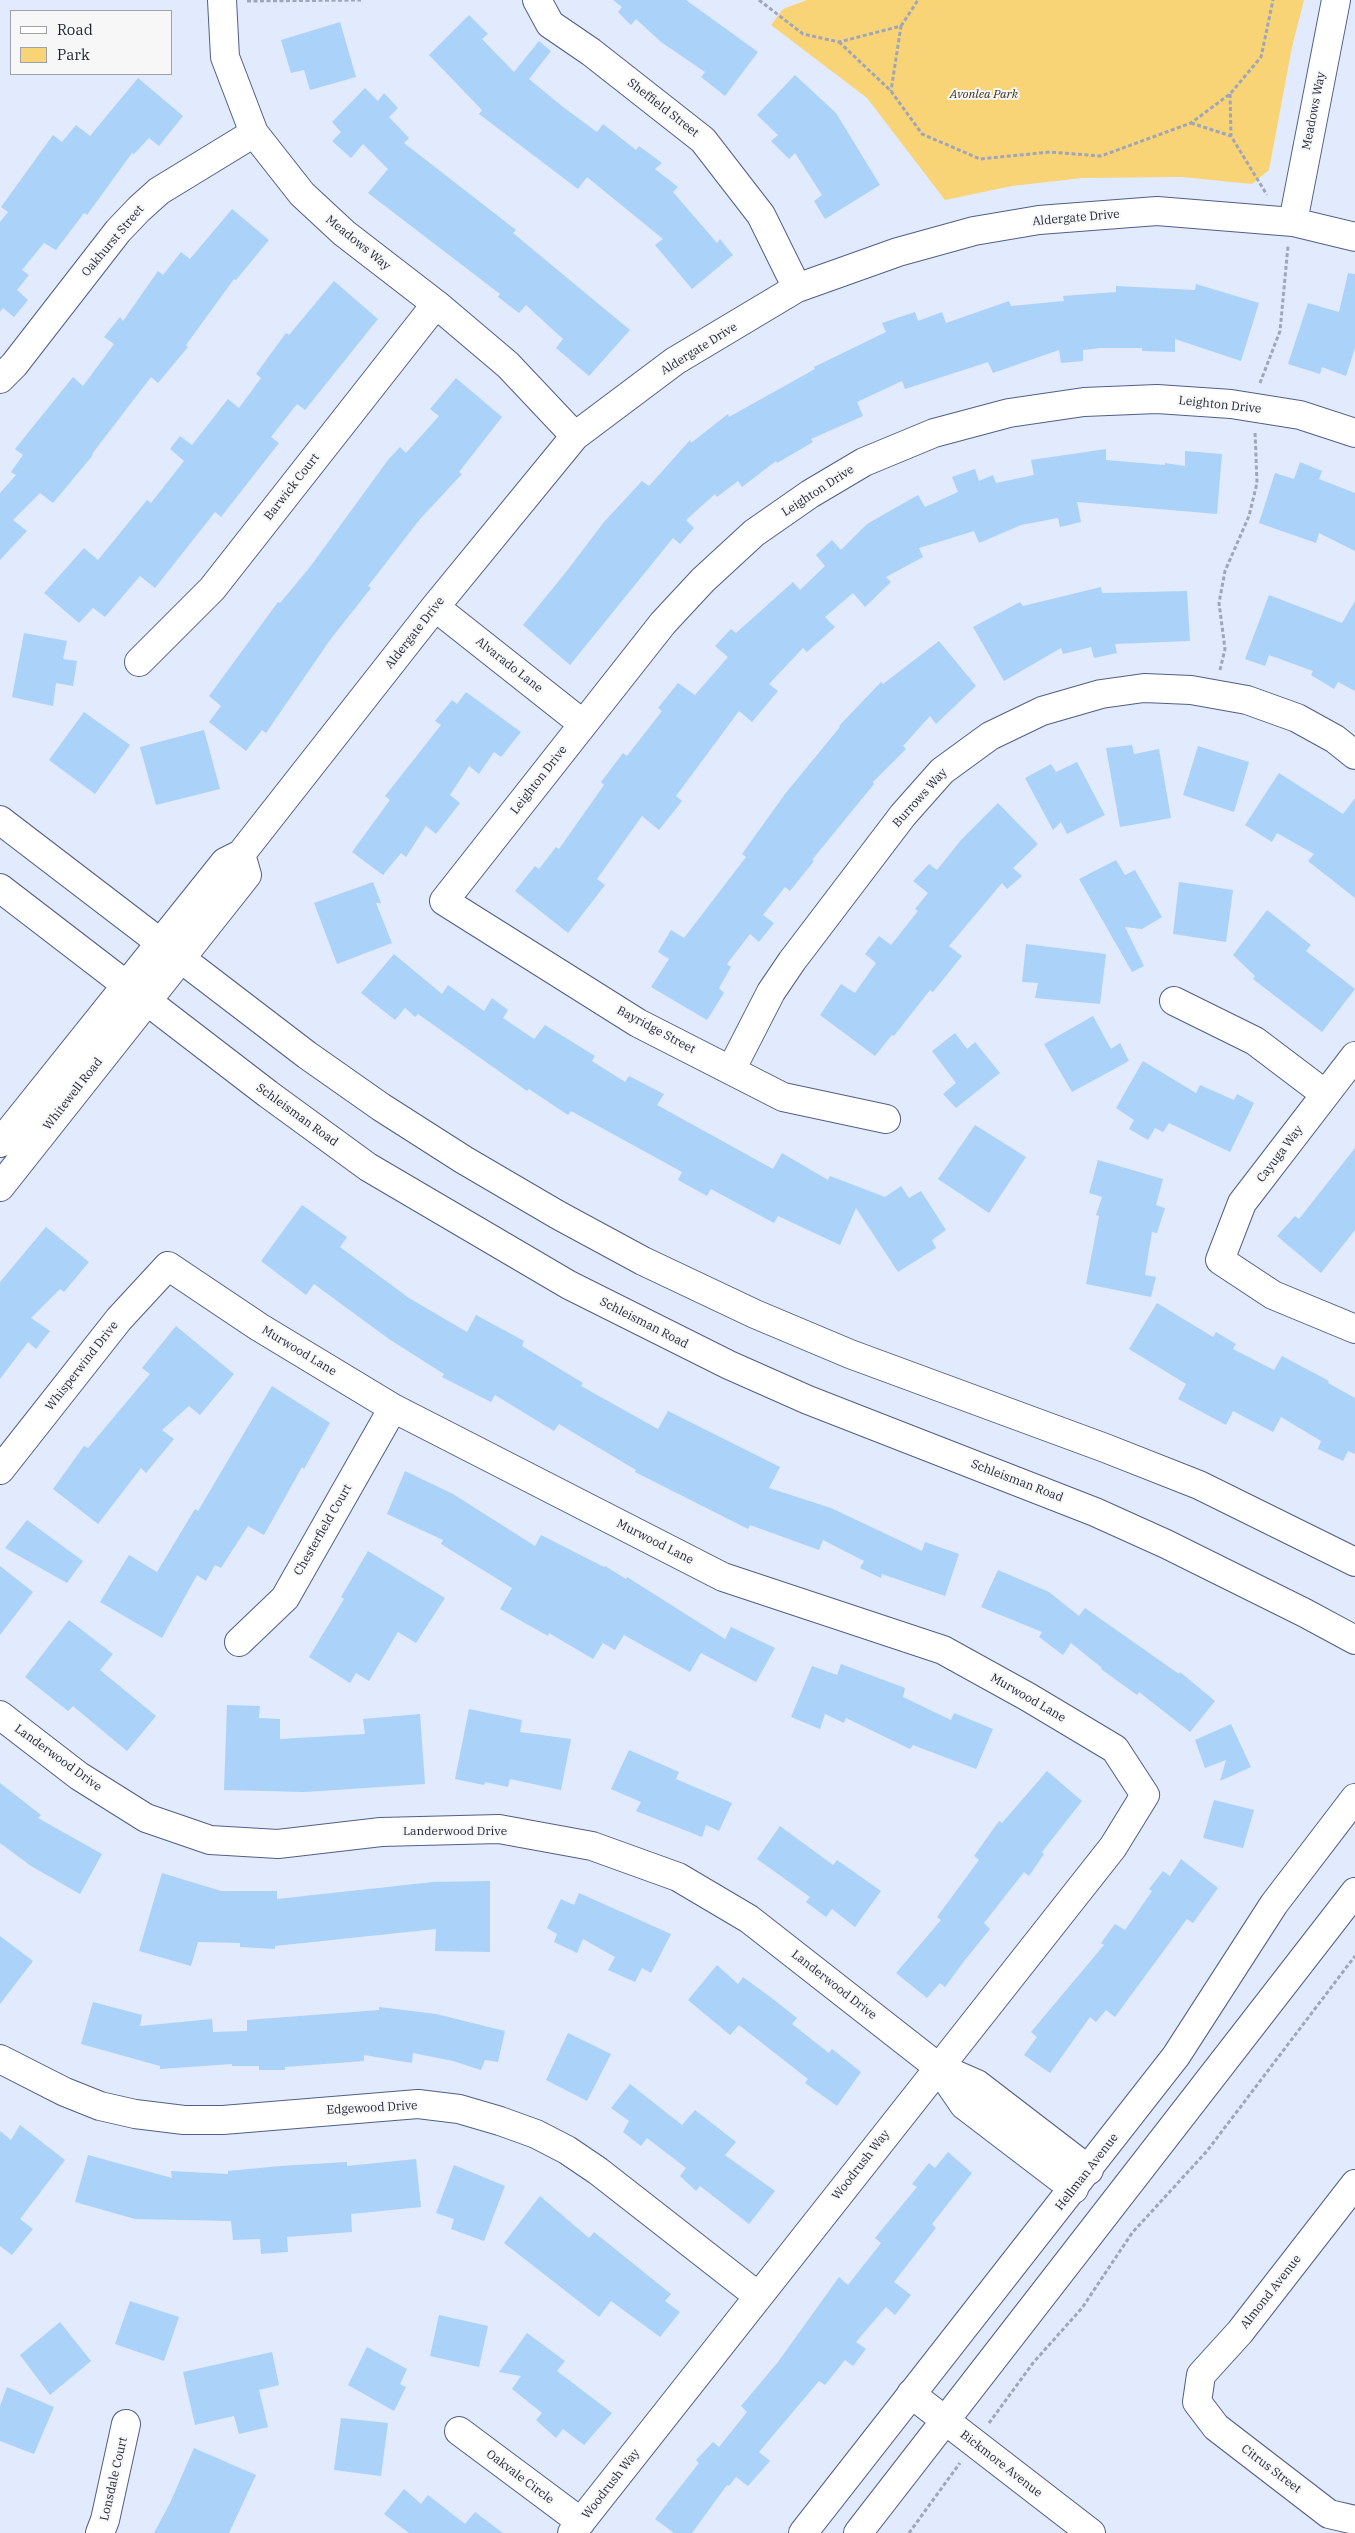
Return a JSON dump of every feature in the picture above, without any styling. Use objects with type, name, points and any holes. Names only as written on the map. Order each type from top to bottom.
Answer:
[{"type":"street","name":"Sheffield Street","points":[[537,0],[550,24],[591,52],[703,140],[761,214],[797,288]]},
{"type":"street","name":"Meadows Way","points":[[1293,222],[1336,0]]},
{"type":"street","name":"Meadows Way","points":[[222,1],[225,57],[254,133],[302,194],[330,220],[436,304],[508,365],[575,436]]},
{"type":"street","name":"Oakhurst Street","points":[[0,379],[14,365],[118,231],[139,209],[159,191],[254,133]]},
{"type":"street","name":"Aldergate Drive","points":[[136,994],[159,942],[225,862],[241,854],[435,607],[575,436],[675,362],[797,288],[898,252],[974,231],[1039,220],[1157,211],[1293,222],[1355,237]]},
{"type":"street","name":"Barwick Court","points":[[139,662],[212,589],[436,304]]},
{"type":"street","name":"Leighton Drive","points":[[444,901],[663,623],[702,580],[754,533],[810,494],[864,462],[934,432],[1009,413],[1084,402],[1157,399],[1231,404],[1300,415],[1355,433]]},
{"type":"street","name":"Alvarado Lane","points":[[435,607],[583,724]]},
{"type":"street","name":"Burrows Way","points":[[731,1070],[771,992],[792,960],[903,815],[942,771],[990,736],[1042,711],[1101,694],[1144,688],[1191,690],[1247,700],[1297,718],[1335,739],[1355,755]]},
{"type":"street","points":[[0,820],[307,1055],[381,1106],[464,1160],[643,1261],[755,1314],[850,1354],[1105,1448],[1199,1485],[1355,1562]]},
{"type":"street","points":[[136,994],[181,959],[247,875],[241,854]]},
{"type":"street","name":"Schleisman Road","points":[[0,888],[136,994],[368,1167],[569,1285],[729,1365],[808,1400],[1095,1512],[1166,1544],[1306,1612],[1355,1640]]},
{"type":"street","name":"Bayridge Street","points":[[444,901],[638,1023],[783,1097],[886,1118]]},
{"type":"street","name":"Whitewell Road","points":[[0,1143],[136,994]]},
{"type":"street","name":"Whitewell Road","points":[[0,1187],[136,994]]},
{"type":"street","points":[[1174,1001],[1255,1041],[1326,1094]]},
{"type":"street","name":"Cayuga Way","points":[[1355,1056],[1242,1203],[1220,1260],[1273,1295],[1355,1329]]},
{"type":"street","name":"Murwood Lane","points":[[168,1266],[259,1327],[393,1408],[723,1577],[943,1650],[1028,1697],[1115,1749],[1145,1795]]},
{"type":"street","name":"Whisperwind Drive","points":[[0,1470],[119,1319],[168,1266]]},
{"type":"street","name":"Chesterfield Court","points":[[239,1642],[285,1598],[393,1408]]},
{"type":"street","name":"Landerwood Drive","points":[[0,1715],[79,1776],[146,1818],[210,1840],[278,1844],[381,1832],[500,1829],[592,1846],[678,1877],[749,1919],[938,2067],[977,2084],[1081,2180]]},
{"type":"street","name":"Woodrush Way","points":[[577,2528],[1113,1847],[1145,1795]]},
{"type":"street","name":"Hellman Avenue","points":[[803,2533],[1081,2180],[1176,2056],[1274,1904],[1355,1798]]},
{"type":"street","points":[[858,2533],[1355,1892]]},
{"type":"street","name":"Edgewood Drive","points":[[0,2059],[65,2092],[100,2106],[135,2114],[184,2120],[223,2120],[418,2104],[459,2109],[500,2121],[536,2134],[567,2150],[598,2171],[758,2296]]},
{"type":"street","name":"Almond Avenue","points":[[1197,2402],[1201,2375],[1240,2332],[1355,2184]]},
{"type":"street","name":"Bickmore Avenue","points":[[911,2394],[1091,2533]]},
{"type":"street","name":"Citrus Street","points":[[1197,2402],[1216,2427],[1330,2514],[1355,2520]]},
{"type":"street","name":"Lonsdale Court","points":[[100,2533],[105,2520],[126,2424]]},
{"type":"street","name":"Oakvale Circle","points":[[459,2431],[577,2528]]},
{"type":"path","points":[[222,1],[361,0]]},
{"type":"path","points":[[759,0],[803,34],[839,42],[901,26]]},
{"type":"path","points":[[891,92],[901,26],[918,0]]},
{"type":"path","points":[[839,42],[891,92],[922,134],[980,159],[1050,152],[1102,156],[1191,123],[1230,94],[1261,57],[1273,0]]},
{"type":"path","points":[[1215,694],[1225,649],[1219,603],[1226,571],[1248,516],[1257,483],[1254,440],[1260,383],[1280,331],[1286,254],[1293,222],[1262,190],[1231,136],[1230,94]]},
{"type":"path","points":[[1191,123],[1231,136]]},
{"type":"path","points":[[909,2533],[1033,2363],[1082,2308],[1132,2233],[1207,2151],[1355,1956]]},
{"type":"green space","name":"Avonlea Park","points":[[807,0],[1304,0],[1292,47],[1269,170],[1252,184],[1182,177],[1082,178],[1012,186],[945,200],[867,98],[771,25],[783,9]]},
{"type":"building","points":[[613,0],[686,0],[758,52],[725,96],[701,77],[705,72],[661,42],[636,19],[631,25],[618,12],[622,7]]},
{"type":"building","points":[[469,15],[488,34],[482,39],[514,72],[539,41],[551,51],[529,79],[597,132],[603,124],[636,150],[639,146],[662,163],[655,169],[678,187],[673,192],[717,243],[720,239],[733,255],[692,289],[655,245],[663,239],[587,177],[578,189],[479,114],[482,110],[429,55]]},
{"type":"building","points":[[340,22],[356,77],[310,90],[304,70],[291,73],[281,40]]},
{"type":"building","points":[[795,75],[836,113],[880,185],[825,219],[814,201],[822,195],[795,153],[789,159],[771,141],[778,135],[757,115]]},
{"type":"building","points":[[138,78],[183,116],[159,146],[149,138],[134,154],[132,153],[87,215],[84,213],[56,250],[44,243],[22,270],[29,275],[17,290],[28,300],[14,317],[3,308],[0,312],[0,222],[8,212],[1,207],[53,135],[62,142],[76,125],[90,136]]},
{"type":"building","points":[[365,88],[378,101],[384,93],[398,108],[389,117],[409,138],[404,143],[516,230],[513,233],[630,330],[589,376],[556,348],[563,339],[526,305],[519,313],[498,297],[500,294],[368,193],[388,169],[363,144],[351,158],[332,141],[341,132],[332,122]]},
{"type":"building","points":[[232,209],[269,240],[236,280],[234,279],[186,345],[188,347],[158,383],[151,377],[93,455],[53,503],[40,493],[13,520],[27,531],[0,560],[0,493],[16,475],[11,472],[23,455],[15,449],[73,377],[83,386],[114,344],[104,337],[120,317],[123,321],[158,271],[163,275],[181,252],[190,259]]},
{"type":"building","points":[[1348,273],[1355,274],[1355,348],[1346,376],[1322,367],[1320,374],[1288,364],[1308,303],[1339,312]]},
{"type":"building","points":[[334,281],[378,319],[305,410],[297,404],[271,437],[279,443],[221,517],[215,512],[155,588],[140,576],[105,617],[93,608],[79,623],[44,593],[84,548],[98,560],[147,500],[151,503],[184,461],[170,449],[180,436],[192,445],[228,399],[239,408],[261,378],[256,374],[286,333],[289,335]]},
{"type":"building","points":[[1196,284],[1259,303],[1241,361],[1175,339],[1175,352],[1142,351],[1142,348],[1101,348],[1083,350],[1083,361],[1061,363],[1059,350],[993,373],[988,362],[905,389],[902,381],[857,402],[863,416],[811,439],[813,442],[777,463],[776,461],[742,487],[738,481],[717,497],[715,494],[686,520],[694,528],[680,544],[673,538],[570,665],[523,625],[604,522],[642,481],[649,486],[690,440],[691,443],[728,414],[729,417],[815,369],[814,367],[886,332],[882,323],[915,312],[918,321],[942,312],[946,323],[1009,301],[1011,306],[1064,301],[1063,296],[1116,292],[1116,286],[1195,290]]},
{"type":"building","points":[[456,378],[502,417],[459,472],[462,474],[420,519],[368,586],[371,588],[330,640],[266,733],[262,730],[246,751],[209,722],[221,706],[209,696],[278,602],[280,603],[310,567],[388,460],[400,447],[406,453],[439,416],[430,409]]},
{"type":"building","points":[[1106,449],[1106,460],[1185,466],[1185,451],[1222,454],[1217,514],[1077,502],[1081,522],[1060,527],[1058,518],[1021,525],[979,543],[974,531],[919,548],[923,557],[886,577],[891,582],[865,607],[853,593],[825,617],[835,627],[807,652],[803,648],[769,684],[778,691],[752,722],[739,711],[676,796],[682,801],[659,830],[642,816],[597,879],[605,885],[568,933],[515,891],[535,866],[539,869],[556,847],[559,849],[604,785],[601,782],[623,753],[627,756],[662,711],[658,708],[678,683],[695,695],[728,657],[715,646],[731,629],[736,633],[793,582],[800,590],[825,566],[816,555],[832,540],[841,550],[867,524],[918,495],[925,507],[958,492],[952,477],[975,469],[979,481],[993,475],[996,483],[1034,475],[1031,460]]},
{"type":"building","points":[[1300,462],[1322,471],[1319,479],[1355,493],[1355,551],[1319,533],[1316,543],[1259,523],[1275,473],[1294,479]]},
{"type":"building","points":[[1101,587],[1102,593],[1187,591],[1190,641],[1115,644],[1117,653],[1094,658],[1091,647],[1063,654],[1061,648],[1004,681],[973,627],[1020,602],[1023,606]]},
{"type":"building","points":[[1269,595],[1342,623],[1355,601],[1355,691],[1338,682],[1334,689],[1311,675],[1313,671],[1269,655],[1265,666],[1245,659]]},
{"type":"building","points":[[24,633],[67,641],[63,659],[77,661],[73,686],[56,683],[53,706],[12,697]]},
{"type":"building","points":[[939,641],[976,686],[936,724],[930,716],[903,746],[906,749],[873,782],[874,784],[812,860],[814,861],[790,891],[785,887],[763,915],[774,923],[759,942],[750,934],[727,964],[731,967],[719,988],[724,993],[707,1020],[651,987],[669,959],[658,952],[671,930],[684,938],[746,857],[742,854],[785,794],[839,726],[881,682],[883,684]]},
{"type":"building","points":[[466,692],[521,732],[501,757],[494,752],[479,774],[469,766],[450,795],[460,803],[436,834],[426,826],[406,857],[401,853],[383,875],[352,852],[390,800],[385,796],[441,725],[435,721],[452,700],[457,704]]},
{"type":"building","points":[[84,712],[130,745],[95,794],[49,760]]},
{"type":"building","points":[[204,730],[220,789],[156,805],[140,747]]},
{"type":"building","points":[[1132,745],[1134,754],[1159,749],[1171,818],[1120,827],[1106,748]]},
{"type":"building","points":[[1198,746],[1249,762],[1234,812],[1183,795]]},
{"type":"building","points":[[1077,762],[1105,815],[1067,834],[1061,822],[1053,830],[1025,778],[1051,764],[1056,772]]},
{"type":"building","points":[[1279,773],[1343,814],[1355,798],[1355,898],[1308,861],[1314,854],[1277,833],[1272,842],[1245,825]]},
{"type":"building","points":[[998,803],[1038,844],[1013,868],[1022,876],[1007,889],[1002,883],[949,946],[962,956],[933,992],[930,990],[894,1036],[892,1035],[875,1056],[820,1015],[841,984],[855,993],[876,963],[865,954],[879,936],[891,945],[918,911],[915,909],[928,893],[913,881],[929,864],[937,870],[961,840]]},
{"type":"building","points":[[1116,860],[1125,875],[1135,870],[1162,917],[1142,929],[1125,927],[1144,966],[1132,972],[1079,879]]},
{"type":"building","points":[[373,882],[381,903],[376,903],[392,943],[337,964],[314,903]]},
{"type":"building","points":[[1179,882],[1233,890],[1226,942],[1173,934]]},
{"type":"building","points":[[1267,910],[1311,945],[1306,951],[1355,989],[1322,1032],[1253,979],[1255,976],[1233,955]]},
{"type":"building","points":[[1026,944],[1106,954],[1100,1004],[1035,998],[1038,983],[1022,982]]},
{"type":"building","points":[[394,954],[442,994],[448,985],[484,1011],[492,998],[508,1010],[503,1018],[534,1039],[545,1025],[595,1056],[592,1061],[625,1082],[629,1076],[664,1094],[657,1105],[773,1169],[782,1153],[828,1180],[830,1176],[885,1197],[901,1186],[909,1198],[921,1191],[946,1230],[932,1240],[936,1248],[898,1272],[856,1208],[840,1245],[778,1216],[774,1223],[711,1189],[707,1196],[678,1180],[682,1172],[571,1111],[568,1115],[529,1089],[527,1091],[418,1014],[415,1017],[405,1008],[395,1020],[361,993]]},
{"type":"building","points":[[1093,1016],[1111,1049],[1120,1043],[1129,1061],[1072,1092],[1044,1044]]},
{"type":"building","points":[[955,1033],[967,1049],[975,1042],[1000,1073],[956,1108],[943,1094],[956,1083],[932,1051]]},
{"type":"building","points":[[1143,1061],[1196,1093],[1200,1085],[1234,1100],[1237,1094],[1254,1103],[1230,1152],[1169,1123],[1163,1132],[1155,1128],[1148,1140],[1129,1129],[1134,1120],[1116,1108]]},
{"type":"building","points":[[975,1125],[1026,1157],[989,1213],[938,1179]]},
{"type":"building","points":[[1355,1148],[1355,1230],[1321,1273],[1277,1236],[1295,1216],[1299,1219]]},
{"type":"building","points":[[1098,1160],[1163,1179],[1156,1205],[1165,1208],[1157,1233],[1152,1232],[1145,1275],[1156,1277],[1151,1297],[1086,1284],[1099,1216],[1096,1215],[1102,1197],[1089,1193]]},
{"type":"building","points":[[302,1205],[347,1237],[340,1247],[409,1298],[467,1332],[476,1315],[524,1341],[522,1346],[583,1383],[581,1386],[658,1429],[668,1411],[780,1467],[769,1488],[831,1508],[922,1551],[925,1542],[959,1554],[945,1596],[882,1574],[881,1578],[860,1568],[864,1561],[823,1540],[819,1550],[750,1525],[748,1529],[635,1472],[636,1470],[559,1424],[554,1431],[495,1395],[491,1402],[442,1377],[444,1374],[389,1339],[314,1284],[306,1295],[261,1261]]},
{"type":"building","points":[[46,1227],[89,1262],[64,1292],[60,1289],[31,1318],[50,1331],[36,1349],[28,1342],[0,1379],[0,1282]]},
{"type":"building","points":[[1157,1303],[1213,1337],[1216,1332],[1236,1344],[1233,1349],[1274,1370],[1282,1356],[1329,1381],[1328,1383],[1355,1398],[1355,1454],[1348,1451],[1343,1461],[1318,1449],[1321,1441],[1281,1417],[1273,1432],[1233,1411],[1226,1425],[1178,1399],[1186,1384],[1129,1349]]},
{"type":"building","points":[[176,1326],[234,1374],[200,1415],[189,1406],[162,1430],[174,1439],[146,1473],[141,1468],[98,1524],[53,1489],[84,1446],[88,1448],[150,1374],[142,1368]]},
{"type":"building","points":[[272,1386],[330,1423],[304,1469],[302,1467],[264,1535],[248,1526],[221,1568],[215,1565],[206,1581],[197,1575],[162,1638],[100,1602],[129,1555],[157,1572],[195,1509],[198,1511]]},
{"type":"building","points":[[405,1471],[453,1494],[535,1546],[541,1535],[605,1566],[626,1579],[627,1577],[725,1639],[731,1627],[775,1648],[756,1682],[701,1653],[690,1672],[624,1635],[615,1650],[603,1643],[593,1659],[549,1633],[548,1636],[500,1609],[512,1588],[441,1544],[443,1540],[387,1514]]},
{"type":"building","points":[[27,1520],[83,1561],[67,1583],[5,1548]]},
{"type":"building","points":[[368,1551],[445,1598],[416,1643],[398,1632],[369,1681],[356,1673],[350,1683],[309,1657],[344,1599],[341,1597]]},
{"type":"building","points":[[0,1566],[33,1592],[0,1635]]},
{"type":"building","points":[[998,1570],[1049,1592],[1079,1616],[1085,1608],[1179,1674],[1180,1672],[1215,1701],[1190,1732],[1139,1692],[1137,1695],[1101,1669],[1071,1643],[1063,1655],[1039,1637],[1042,1632],[981,1607]]},
{"type":"building","points":[[69,1620],[113,1654],[100,1670],[156,1716],[127,1751],[73,1706],[68,1711],[25,1677]]},
{"type":"building","points":[[841,1664],[905,1688],[903,1697],[951,1720],[954,1713],[993,1729],[976,1769],[913,1745],[910,1749],[846,1718],[844,1723],[825,1714],[820,1729],[791,1717],[812,1666],[837,1675]]},
{"type":"building","points":[[227,1705],[260,1706],[259,1718],[280,1719],[280,1739],[365,1734],[363,1719],[420,1714],[425,1784],[305,1792],[224,1790]]},
{"type":"building","points":[[469,1709],[522,1720],[520,1732],[571,1739],[561,1790],[510,1779],[508,1787],[485,1782],[484,1785],[455,1779]]},
{"type":"building","points":[[1231,1724],[1251,1767],[1220,1781],[1226,1760],[1205,1768],[1195,1740]]},
{"type":"building","points":[[629,1750],[679,1772],[676,1779],[732,1803],[719,1831],[706,1825],[702,1837],[636,1811],[641,1802],[611,1789]]},
{"type":"building","points":[[1047,1771],[1082,1801],[1042,1852],[1044,1854],[1029,1876],[1024,1872],[984,1923],[990,1929],[945,1987],[940,1983],[927,1998],[896,1973],[941,1920],[937,1917],[979,1860],[974,1856],[999,1821],[1002,1823]]},
{"type":"building","points":[[0,1783],[41,1815],[38,1818],[102,1854],[80,1894],[31,1866],[0,1843]]},
{"type":"building","points":[[1214,1800],[1254,1810],[1243,1848],[1203,1838]]},
{"type":"building","points":[[780,1826],[833,1865],[837,1860],[881,1891],[855,1927],[832,1909],[826,1917],[806,1902],[810,1897],[757,1859]]},
{"type":"building","points":[[1181,1859],[1218,1888],[1193,1923],[1187,1919],[1115,2017],[1106,2010],[1096,2022],[1090,2017],[1050,2073],[1024,2055],[1037,2037],[1031,2032],[1104,1945],[1101,1943],[1115,1924],[1125,1930],[1152,1891],[1149,1889],[1163,1871],[1170,1876]]},
{"type":"building","points":[[162,1873],[221,1891],[277,1891],[277,1899],[433,1882],[490,1881],[490,1952],[435,1951],[436,1929],[275,1946],[275,1949],[240,1947],[240,1943],[198,1942],[191,1966],[139,1951]]},
{"type":"building","points":[[579,1893],[671,1934],[651,1973],[642,1968],[635,1982],[608,1970],[615,1957],[583,1939],[577,1953],[554,1942],[557,1934],[547,1928],[561,1899],[574,1905]]},
{"type":"building","points":[[0,1936],[33,1961],[0,2004]]},
{"type":"building","points":[[717,1965],[738,1984],[743,1977],[773,1999],[797,2018],[792,2024],[829,2053],[832,2049],[861,2072],[837,2106],[805,2083],[808,2079],[739,2025],[730,2035],[688,2000]]},
{"type":"building","points":[[93,2002],[142,2015],[140,2026],[212,2019],[213,2032],[247,2031],[247,2020],[379,2010],[379,2007],[436,2014],[505,2031],[498,2062],[485,2060],[481,2070],[453,2061],[413,2053],[412,2063],[364,2055],[364,2061],[285,2067],[285,2070],[259,2070],[259,2066],[232,2066],[232,2064],[160,2069],[160,2066],[81,2044]]},
{"type":"building","points":[[568,2033],[611,2054],[587,2101],[546,2080]]},
{"type":"building","points":[[630,2084],[682,2125],[695,2110],[736,2142],[725,2155],[775,2191],[749,2224],[700,2186],[696,2191],[680,2176],[686,2168],[647,2138],[641,2146],[623,2132],[629,2121],[611,2108]]},
{"type":"building","points":[[20,2125],[65,2160],[20,2219],[33,2229],[12,2255],[0,2246],[0,2131],[11,2140]]},
{"type":"building","points":[[948,2152],[972,2173],[932,2224],[936,2228],[894,2282],[911,2295],[895,2315],[886,2307],[856,2342],[866,2349],[853,2366],[845,2360],[825,2385],[819,2381],[759,2452],[770,2461],[748,2486],[736,2477],[729,2486],[727,2485],[692,2533],[674,2533],[655,2519],[699,2463],[696,2460],[713,2442],[719,2447],[747,2412],[741,2406],[778,2362],[839,2277],[848,2285],[881,2243],[875,2238],[917,2187],[912,2184],[929,2163],[935,2168]]},
{"type":"building","points":[[88,2155],[172,2178],[171,2171],[228,2174],[228,2171],[280,2166],[347,2162],[347,2166],[416,2159],[421,2207],[351,2214],[352,2232],[287,2237],[288,2252],[261,2254],[260,2239],[233,2240],[231,2221],[135,2219],[75,2202]]},
{"type":"building","points":[[454,2165],[505,2186],[484,2241],[451,2229],[454,2219],[436,2213]]},
{"type":"building","points":[[540,2196],[589,2238],[594,2232],[671,2294],[665,2301],[680,2312],[660,2337],[611,2301],[599,2317],[504,2243]]},
{"type":"building","points":[[130,2301],[179,2317],[164,2361],[115,2344]]},
{"type":"building","points":[[439,2315],[488,2326],[479,2367],[430,2356]]},
{"type":"building","points":[[60,2322],[91,2361],[50,2395],[20,2355]]},
{"type":"building","points":[[527,2333],[565,2361],[557,2371],[612,2413],[584,2445],[563,2429],[556,2438],[536,2420],[542,2413],[512,2389],[521,2376],[499,2372]]},
{"type":"building","points":[[367,2347],[407,2369],[400,2384],[406,2387],[394,2411],[348,2385]]},
{"type":"building","points":[[272,2352],[279,2385],[259,2390],[268,2427],[239,2434],[234,2416],[195,2425],[183,2372]]},
{"type":"building","points":[[7,2387],[54,2407],[34,2454],[0,2441],[0,2406]]},
{"type":"building","points":[[341,2418],[388,2423],[381,2476],[334,2470]]},
{"type":"building","points":[[194,2448],[256,2475],[229,2533],[154,2533],[170,2503]]},
{"type":"building","points":[[404,2489],[421,2504],[428,2495],[465,2524],[475,2512],[503,2533],[409,2533],[384,2514]]}]
